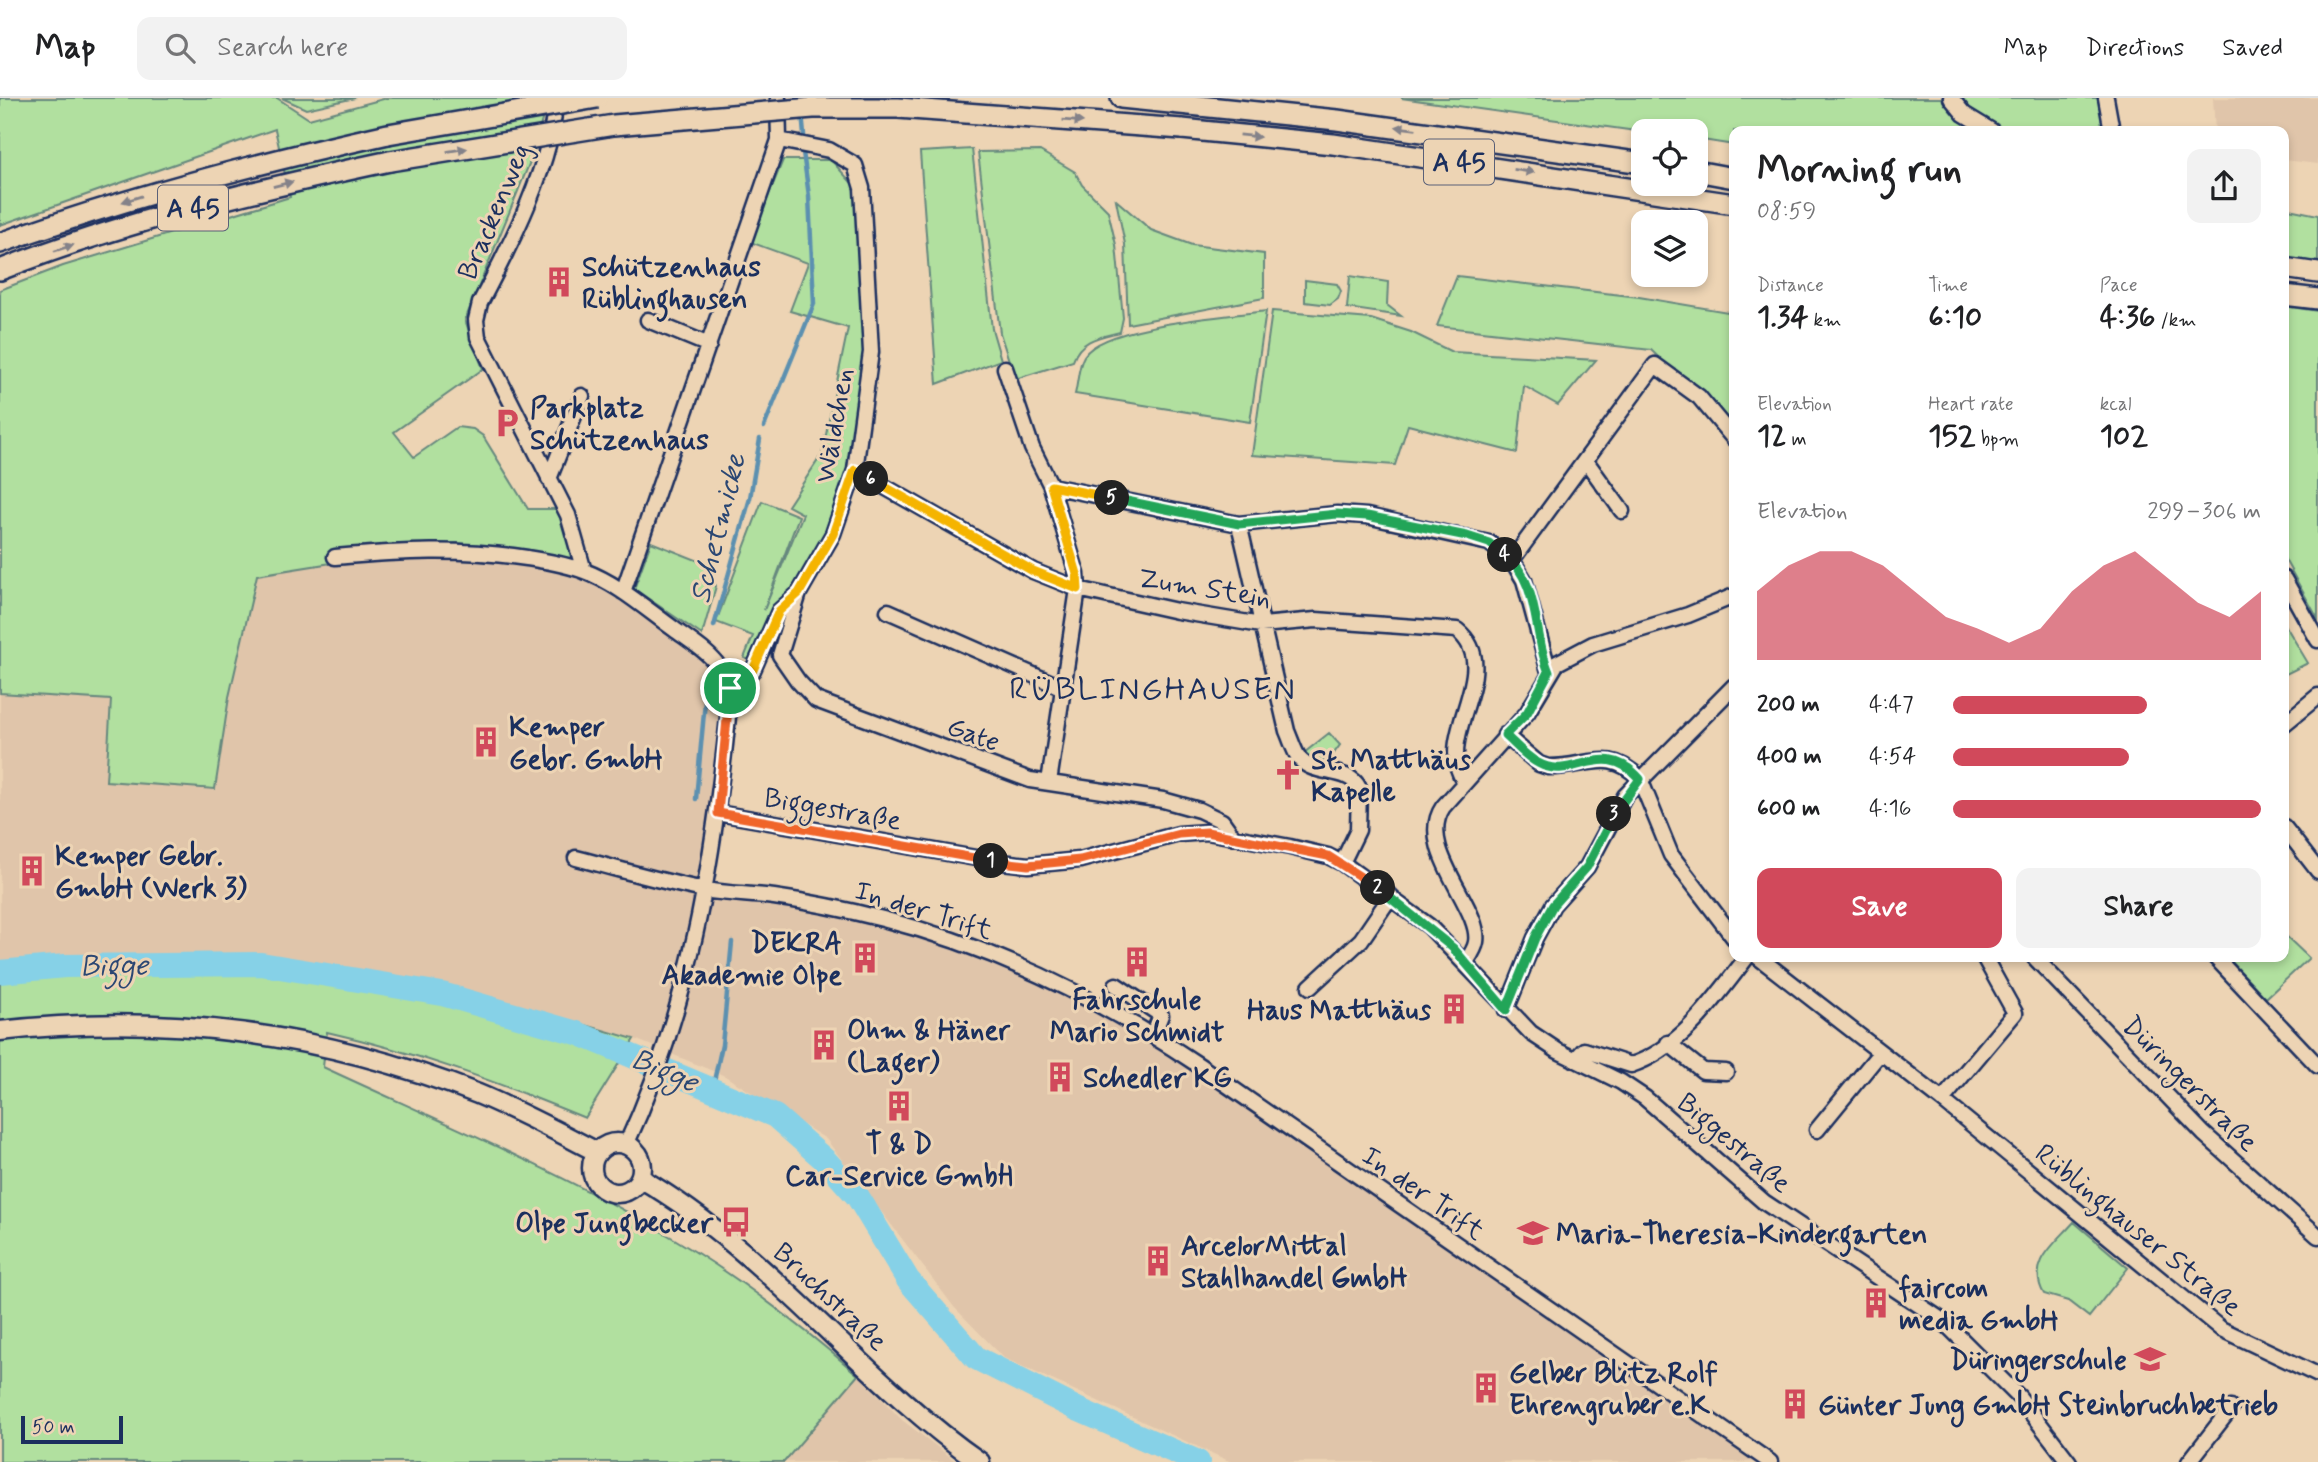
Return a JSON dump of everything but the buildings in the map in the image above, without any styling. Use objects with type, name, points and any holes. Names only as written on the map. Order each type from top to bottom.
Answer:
[{"type":"highway","name":"A 45","points":[[0,243],[64,220],[268,160],[388,134],[597,98]]},
{"type":"highway","name":"A 45","points":[[1121,98],[1503,141],[1631,161]]},
{"type":"highway","name":"A 45","points":[[0,270],[142,222],[286,183],[390,162],[614,125],[813,108],[924,110],[1333,144],[1729,203]]},
{"type":"highway","points":[[1708,173],[1729,176]]},
{"type":"highway","points":[[2289,269],[2318,273]]},
{"type":"highway","points":[[2289,296],[2318,299]]},
{"type":"main road","points":[[0,1031],[85,1023],[179,1024],[313,1044],[409,1070],[478,1094],[597,1152]]},
{"type":"main road","points":[[612,1143],[626,1144],[640,1158],[640,1178],[624,1192],[606,1191],[594,1179],[592,1170],[597,1152],[612,1143]]},
{"type":"main road","name":"Bruchstraße","points":[[640,1178],[735,1243],[866,1366],[980,1462]]},
{"type":"street","name":"Brackenweg","points":[[549,479],[478,337],[476,320],[480,303],[542,165],[555,124],[555,98]]},
{"type":"street","points":[[622,592],[779,140],[778,98]]},
{"type":"street","points":[[1951,98],[1964,114],[1984,126]]},
{"type":"street","points":[[2106,98],[2111,126]]},
{"type":"street","name":"Wäldchen","points":[[730,688],[753,670],[779,611],[799,593],[833,534],[855,470],[871,352],[862,188],[855,165],[829,150],[779,140]]},
{"type":"street","points":[[648,320],[709,345]]},
{"type":"street","points":[[1512,560],[1655,365],[1699,397],[1729,433]]},
{"type":"street","points":[[1005,368],[1032,448],[1051,486],[1077,574],[1078,589],[1049,782]]},
{"type":"street","points":[[583,396],[549,479],[571,523],[584,571]]},
{"type":"street","points":[[1586,461],[1622,511]]},
{"type":"street","name":"Zum Stein","points":[[855,470],[1033,571],[1078,589],[1177,611],[1261,625],[1316,620],[1457,630],[1471,643],[1475,652],[1471,693],[1455,761],[1464,781]]},
{"type":"street","points":[[1051,486],[1239,524],[1337,514],[1367,516],[1489,543],[1512,560],[1532,602],[1549,672]]},
{"type":"street","points":[[1239,524],[1287,732],[1299,759],[1314,769],[1348,777],[1359,788],[1357,830],[1342,863]]},
{"type":"street","points":[[335,557],[420,549],[465,551],[549,562],[584,571],[622,592],[720,667],[730,688],[718,813],[706,890],[670,1036],[649,1096],[626,1144]]},
{"type":"street","points":[[2289,588],[2318,640]]},
{"type":"street","name":"Gate","points":[[799,593],[780,655],[798,681],[816,699],[1030,780],[1163,800],[1199,810],[1222,821],[1232,835]]},
{"type":"street","points":[[1466,962],[1476,941],[1475,926],[1450,876],[1436,834],[1438,814],[1464,781],[1527,713],[1549,672],[1575,651],[1688,615],[1729,598]]},
{"type":"street","points":[[888,611],[1063,688]]},
{"type":"street","points":[[1506,1010],[1535,938],[1553,905],[1587,867],[1616,809],[1640,779],[1729,691]]},
{"type":"street","points":[[2289,720],[2318,696]]},
{"type":"street","points":[[1505,735],[1539,764],[1559,767],[1614,760],[1631,769],[1640,779],[1671,855],[1729,931]]},
{"type":"street","name":"Biggestraße","points":[[718,813],[993,862],[1028,865],[1080,860],[1179,834],[1207,832],[1328,856],[1391,896],[1429,926],[1466,962],[1506,1010],[1531,1033],[1645,1098],[1764,1202],[1943,1321],[2020,1397],[2069,1462]]},
{"type":"street","points":[[2289,833],[2318,871]]},
{"type":"street","name":"In der Trift","points":[[576,858],[706,890],[777,897],[829,907],[953,939],[1015,963],[1153,1035],[1770,1462]]},
{"type":"street","points":[[1310,987],[1361,940],[1391,896]]},
{"type":"street","points":[[1576,1060],[1584,1050],[1631,1065],[1668,1043],[1702,1015],[1743,962]]},
{"type":"street","name":"Rüblinghauser Straße","points":[[1764,962],[1942,1100],[2221,1329],[2318,1375]]},
{"type":"street","points":[[1942,1100],[2015,1013],[1987,962]]},
{"type":"street","name":"Düringerstraße","points":[[2040,962],[2204,1134],[2318,1236]]},
{"type":"street","points":[[2220,962],[2318,1066]]},
{"type":"street","points":[[1116,985],[1161,1016],[1153,1035]]},
{"type":"street","points":[[1668,1043],[1703,1071],[1726,1072]]},
{"type":"street","points":[[1817,1130],[1880,1053]]},
{"type":"street","points":[[2189,1462],[2231,1408]]},
{"type":"shaded area","points":[[2213,98],[2318,98],[2318,164],[2289,161],[2289,126],[2215,126]]},
{"type":"shaded area","points":[[420,549],[549,562],[623,592],[727,678],[707,890],[740,893],[953,939],[1124,1019],[1770,1462],[1231,1462],[1004,1358],[954,1307],[826,1139],[725,1076],[635,1039],[458,988],[277,957],[0,972],[0,693],[111,699],[215,789],[229,697],[257,575]]},
{"type":"shaded area","points":[[858,1375],[902,1420],[957,1462],[784,1462]]},
{"type":"green space","points":[[0,98],[277,98],[309,119],[387,98],[541,98],[543,116],[532,157],[465,320],[483,369],[394,432],[414,457],[457,427],[473,429],[483,436],[528,509],[559,509],[583,562],[521,549],[456,543],[257,575],[229,697],[215,789],[106,781],[111,700],[0,693],[0,290],[63,266],[290,197],[275,129],[0,225]]},
{"type":"green space","points":[[282,98],[355,98],[306,109]]},
{"type":"green space","points":[[1401,98],[1946,98],[1980,126],[1729,126],[1729,144],[1708,141],[1708,119],[1631,119],[1631,130]]},
{"type":"green space","points":[[1957,98],[2100,98],[2105,126],[1990,126],[1965,111]]},
{"type":"green space","points":[[972,149],[992,329],[1001,360],[937,384],[920,152]]},
{"type":"green space","points":[[1040,151],[1075,172],[1082,185],[1108,211],[1116,245],[1123,318],[1120,332],[1086,343],[1073,361],[1015,379],[1000,333],[978,152]]},
{"type":"green space","points":[[783,160],[831,160],[860,192],[872,345],[856,439],[833,533],[798,599],[755,662],[744,658],[753,636],[716,622],[762,501],[799,516],[764,610],[803,514],[788,506],[822,454],[848,328],[790,311],[808,263],[750,242]]},
{"type":"green space","points":[[1116,200],[1151,230],[1192,245],[1264,254],[1264,298],[1128,324],[1125,244]]},
{"type":"green space","points":[[2289,209],[2318,215],[2318,262],[2289,259]]},
{"type":"green space","points":[[1350,276],[1388,282],[1387,305],[1401,316],[1347,308]]},
{"type":"green space","points":[[1457,276],[1639,297],[1729,312],[1729,426],[1651,350],[1437,326]]},
{"type":"green space","points":[[1305,280],[1337,284],[1341,291],[1338,299],[1330,305],[1305,302]]},
{"type":"green space","points":[[2289,307],[2318,311],[2318,619],[2289,567]]},
{"type":"green space","points":[[1266,311],[1250,422],[1075,394],[1082,360],[1096,345],[1140,329]]},
{"type":"green space","points":[[1272,311],[1371,319],[1411,332],[1452,352],[1596,360],[1558,405],[1524,386],[1517,453],[1408,425],[1395,465],[1252,455]]},
{"type":"green space","points":[[651,542],[704,563],[716,586],[702,635],[634,589]]},
{"type":"green space","points":[[2289,631],[2308,663],[2289,672]]},
{"type":"green space","points":[[1329,733],[1340,745],[1329,760],[1316,762],[1304,753]]},
{"type":"green space","points":[[2289,939],[2309,958],[2266,998],[2232,962],[2289,962]]},
{"type":"green space","points":[[277,957],[458,988],[634,1039],[585,1118],[457,1069],[327,1032],[323,1067],[531,1163],[652,1226],[759,1295],[858,1375],[784,1462],[0,1462],[0,972]]},
{"type":"green space","points":[[2074,1222],[2128,1268],[2089,1317],[2068,1301],[2044,1294],[2039,1283],[2041,1263],[2046,1254]]},
{"type":"waterway","name":"Schetmicke","points":[[802,113],[804,135]]},
{"type":"waterway","name":"Schetmicke","points":[[764,427],[814,304],[809,196],[803,152]]},
{"type":"waterway","name":"Schetmicke","points":[[714,626],[750,498],[760,439]]},
{"type":"waterway","name":"Schetmicke","points":[[696,799],[707,680]]},
{"type":"waterway","name":"Schetmicke","points":[[712,1090],[722,1045],[732,942]]},
{"type":"waterway","name":"Bigge","points":[[0,972],[65,966],[261,964],[442,994],[577,1033],[775,1116],[826,1161],[858,1197],[908,1280],[976,1358],[1077,1409],[1198,1462]]},
{"type":"place","name":"Schützenhaus Rüblinghausen","points":[[559,282]]},
{"type":"place","name":"Parkplatz Schützenhaus","points":[[507,423]]},
{"type":"place","name":"Kemper Gebr. GmbH","points":[[486,742]]},
{"type":"place","name":"St. Matthäus Kapelle","points":[[1288,775]]},
{"type":"place","name":"Kemper Gebr. GmbH (Werk 3)","points":[[32,871]]},
{"type":"place","name":"DEKRA Akademie Olpe","points":[[865,958]]},
{"type":"place","name":"Fahrschule Mario Schmidt","points":[[1137,962]]},
{"type":"place","name":"Haus Matthäus","points":[[1454,1009]]},
{"type":"place","name":"Ohm & Häner (Lager)","points":[[824,1045]]},
{"type":"place","name":"Schedler KG","points":[[1060,1077]]},
{"type":"place","name":"T & D Car-Service GmbH","points":[[899,1106]]},
{"type":"place","name":"Olpe Jungbecker","points":[[736,1222]]},
{"type":"place","name":"Maria-Theresia-Kindergarten","points":[[1533,1233]]},
{"type":"place","name":"ArcelorMittal Stahlhandel GmbH","points":[[1158,1261]]},
{"type":"place","name":"faircom media GmbH","points":[[1876,1303]]},
{"type":"place","name":"Düringerschule","points":[[2150,1359]]},
{"type":"place","name":"Gelber Blitz Rolf Ehrengruber e.K","points":[[1486,1388]]},
{"type":"place","name":"Günter Jung GmbH Steinbruchbetrieb","points":[[1795,1404]]},
{"type":"district","name":"RÜBLINGHAUSEN","points":[[1153,688]]},
{"type":"route","points":[[855,470],[1033,571],[1078,589],[1077,574],[1051,486],[1239,524],[1337,514],[1367,516],[1467,536],[1489,543],[1512,560],[1524,580],[1532,602],[1549,672],[1527,713],[1505,735],[1539,764],[1559,767],[1614,760],[1631,769],[1640,779],[1616,809],[1587,867],[1553,905],[1535,938],[1506,1010],[1466,962],[1429,926],[1391,896],[1328,856],[1207,832],[1179,834],[1080,860],[1028,865],[993,862],[718,813],[730,688],[753,670],[765,650],[779,611],[799,593],[833,534],[855,470]]}]
